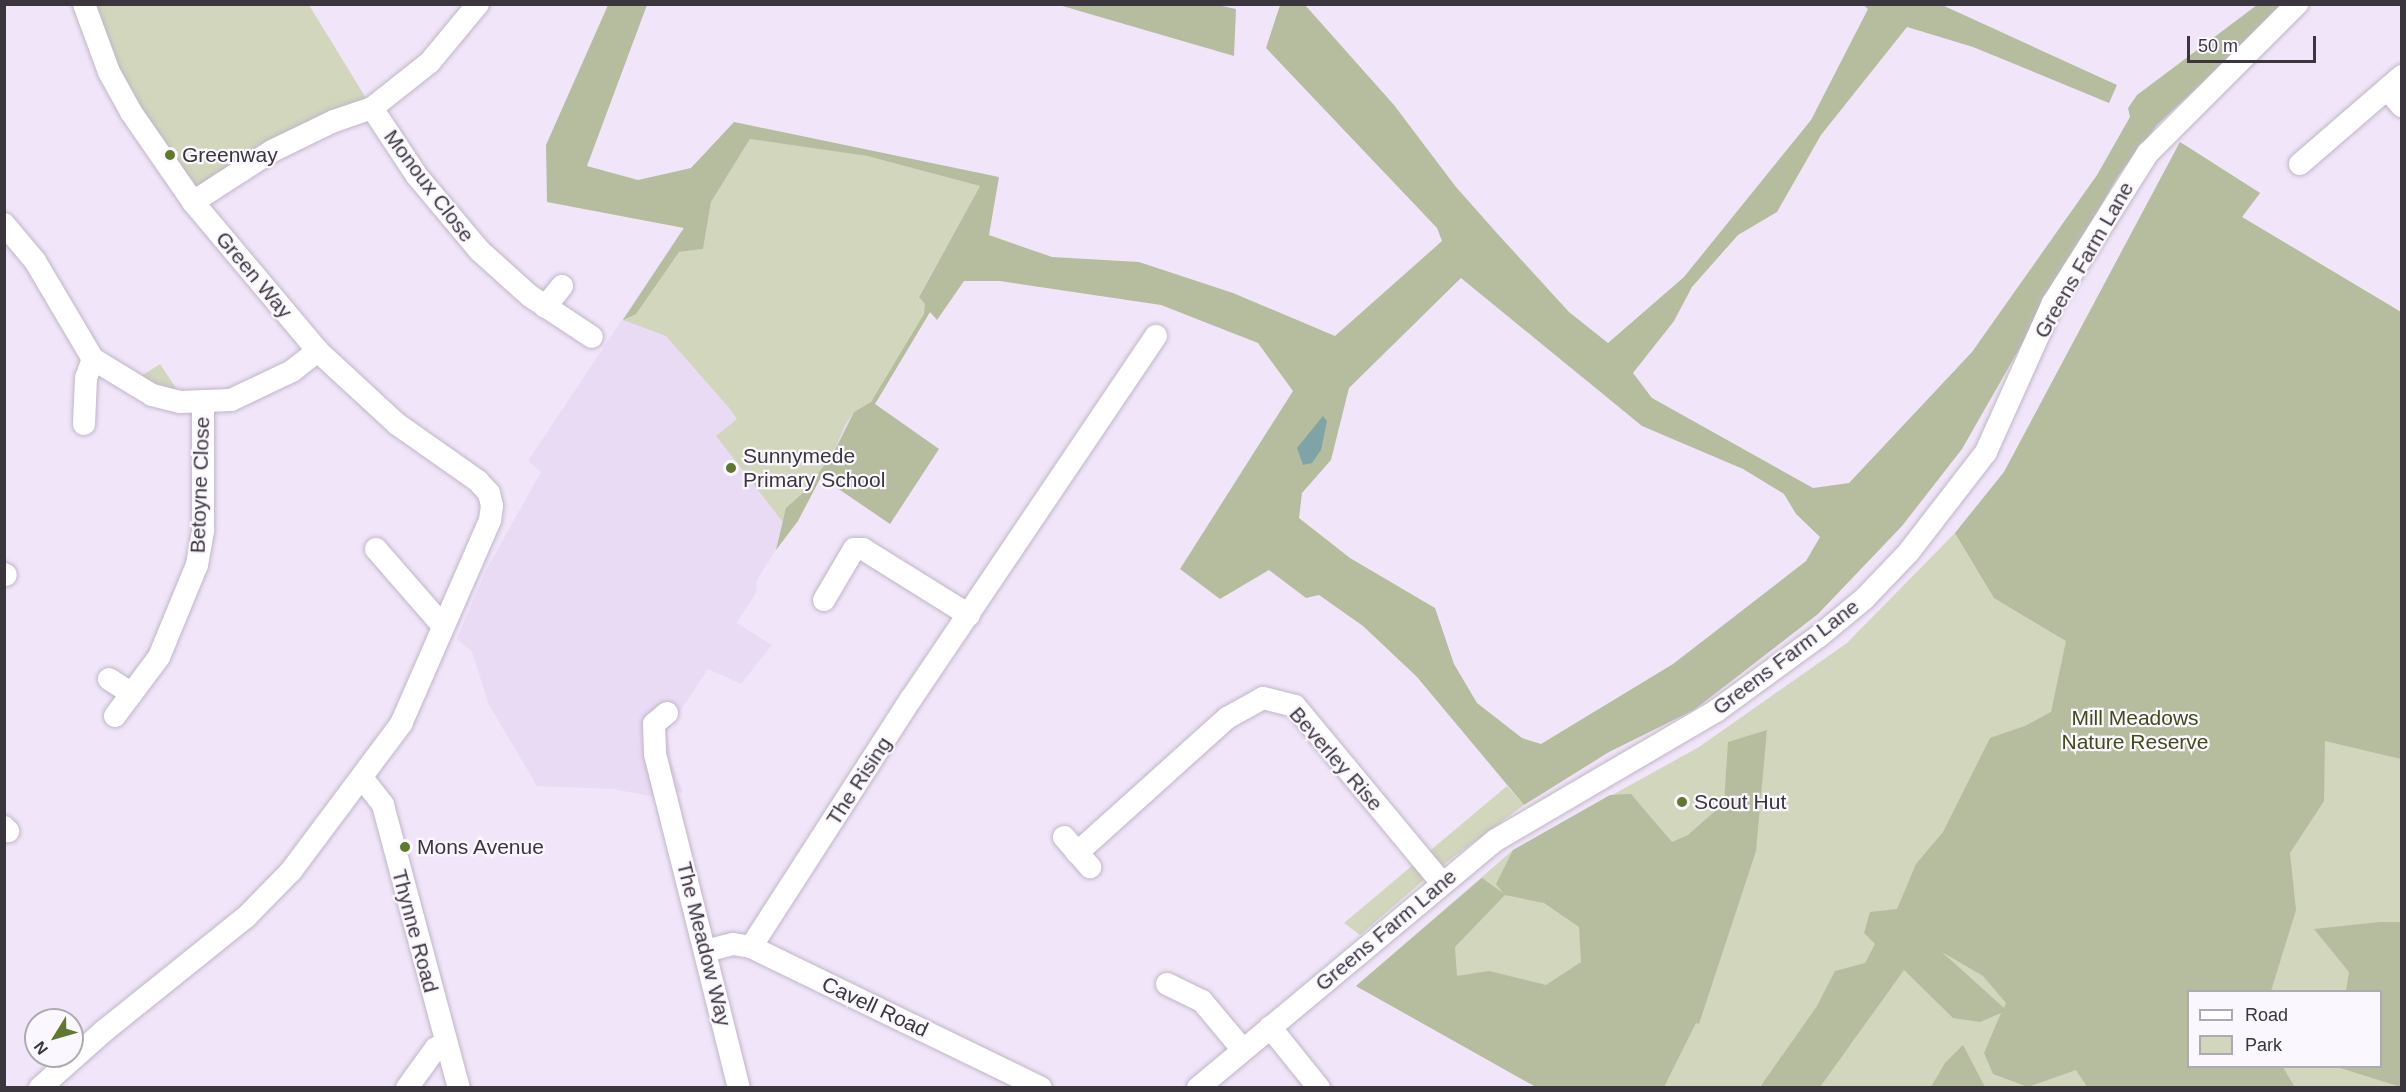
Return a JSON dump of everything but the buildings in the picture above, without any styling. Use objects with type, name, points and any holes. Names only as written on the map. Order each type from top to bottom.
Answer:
[{"type":"street","name":"Green Way","points":[[84,4],[109,72],[131,112],[193,202],[318,351],[397,424],[489,493],[490,520],[442,625]]},
{"type":"street","points":[[193,202],[272,151],[334,121],[372,108],[430,62],[478,4]]},
{"type":"street","name":"Greens Farm Lane","points":[[1198,1088],[1496,840],[1716,711],[1818,637],[1864,599],[1908,553],[1986,452],[2053,303],[2148,153],[2297,4]]},
{"type":"street","points":[[2300,164],[2397,90]]},
{"type":"street","name":"Monoux Close","points":[[372,108],[453,222],[545,307],[592,338]]},
{"type":"street","points":[[4,224],[46,278],[93,359],[152,395],[203,403],[252,392],[318,351]]},
{"type":"street","points":[[545,307],[562,286]]},
{"type":"street","name":"The Rising","points":[[751,947],[1156,336]]},
{"type":"street","points":[[84,424],[86,378],[93,359]]},
{"type":"street","name":"Betoyne Close","points":[[115,716],[159,657],[197,566],[203,530],[203,403]]},
{"type":"street","points":[[40,1088],[104,1030],[274,892],[363,779],[401,724],[442,625],[376,549]]},
{"type":"street","points":[[824,600],[854,549],[864,549],[969,615]]},
{"type":"street","points":[[110,679],[132,694]]},
{"type":"street","name":"Beverley Rise","points":[[1077,852],[1227,718],[1263,698],[1294,706],[1442,883]]},
{"type":"street","name":"The Meadow Way","points":[[667,713],[654,724],[652,735],[739,1088]]},
{"type":"street","name":"Thynne Road","points":[[363,779],[383,805],[445,1045],[459,1088]]},
{"type":"street","name":"Cavell Road","points":[[706,951],[733,944],[751,947],[1041,1088]]},
{"type":"street","points":[[1167,984],[1203,1001],[1243,1050]]},
{"type":"street","points":[[1270,1027],[1319,1088]]},
{"type":"street","points":[[407,1088],[436,1048],[445,1045]]},
{"type":"shaded area","name":"Sunnymede Primary School","points":[[747,132],[998,184],[953,274],[875,404],[939,449],[890,524],[821,477],[756,582],[757,591],[737,623],[772,645],[741,684],[708,669],[667,731],[672,764],[683,792],[661,798],[612,789],[537,786],[489,705],[472,652],[457,639],[486,570],[541,472],[528,461]]},
{"type":"shaded area","points":[[1323,416],[1327,421],[1321,450],[1312,463],[1303,465],[1297,448]]},
{"type":"green space","points":[[1213,4],[1236,9],[1234,56],[1059,5]]},
{"type":"green space","points":[[84,5],[309,5],[372,108],[193,202]]},
{"type":"green space","points":[[608,5],[647,5],[587,166],[638,180],[691,168],[734,122],[999,177],[989,235],[1052,257],[1139,262],[1233,293],[1335,336],[1442,241],[1437,228],[1266,48],[1280,5],[1305,5],[1394,105],[1456,187],[1495,231],[1569,312],[1608,343],[1684,277],[1811,120],[1868,9],[1863,5],[1942,5],[2117,85],[2109,103],[1973,47],[1907,27],[1821,135],[1777,212],[1738,235],[1692,287],[1674,321],[1633,373],[1652,398],[1813,488],[1849,483],[1972,352],[2097,175],[2130,117],[2128,108],[2137,95],[2257,5],[2285,5],[2157,125],[2118,176],[1962,449],[1902,526],[1818,614],[1694,710],[1609,752],[1524,805],[1417,677],[1363,626],[1319,595],[1306,598],[1269,570],[1220,599],[1180,569],[1293,391],[1258,343],[1161,305],[1000,281],[964,281],[937,320],[930,312],[875,404],[939,449],[890,524],[821,477],[798,521],[776,550],[786,508],[804,492],[834,452],[854,412],[871,402],[924,314],[925,304],[919,297],[980,186],[867,156],[750,139],[711,202],[703,249],[679,252],[636,314],[623,320],[684,228],[547,202],[546,145]],"holes":[[[1461,278],[1642,426],[1743,469],[1784,494],[1796,514],[1820,537],[1806,561],[1673,664],[1541,744],[1522,738],[1477,703],[1454,664],[1435,608],[1350,558],[1299,518],[1302,493],[1331,460],[1349,388]]]},
{"type":"green space","points":[[750,139],[867,156],[980,186],[919,296],[930,311],[875,404],[854,412],[845,425],[834,452],[818,473],[821,477],[789,530],[716,436],[737,419],[730,409],[666,336],[623,320],[667,254],[703,249],[711,202]]},
{"type":"green space","name":"Mill Meadows Nature Reserve","points":[[2180,142],[2260,193],[2242,217],[2401,312],[2401,1087],[1536,1087],[1356,986],[1513,850],[1699,747],[1847,643],[1955,533],[2004,472]]},
{"type":"green space","points":[[2180,142],[2260,193],[2242,217],[2401,312],[2401,759],[2325,741],[2324,801],[2290,853],[2296,910],[2271,990],[2187,990],[2187,1068],[2284,1068],[2294,1086],[2318,1087],[2087,1087],[2076,1070],[2028,1087],[1993,1074],[1984,1053],[2001,1013],[1980,1022],[1953,1018],[1904,970],[1820,1087],[1760,1087],[1817,1006],[1835,971],[1865,963],[1875,944],[1864,933],[1870,912],[1897,909],[1916,864],[1943,832],[1990,738],[2025,726],[2051,712],[2066,641],[1994,598],[1955,533],[2004,472]],"holes":[[[1942,952],[1983,976],[2006,1003],[2004,1008]]]},
{"type":"green space","points":[[160,364],[178,391],[138,378]]},
{"type":"green space","points":[[1767,730],[1756,851],[1699,1024],[1696,1023],[1664,1087],[1536,1087],[1356,986],[1482,878],[1503,893],[1496,884],[1513,850],[1610,795],[1631,794],[1672,842],[1688,835],[1724,803],[1728,742]],"holes":[[[1505,895],[1544,903],[1579,927],[1581,962],[1546,985],[1489,971],[1457,976],[1455,947]]]},
{"type":"green space","points":[[1507,786],[1524,805],[1432,873],[1360,935],[1344,923]]},
{"type":"green space","points":[[2401,922],[2401,1087],[2340,1068],[2382,1068],[2382,990],[2346,990],[2349,972],[2314,929]]},
{"type":"green space","points":[[1963,1045],[1985,1087],[1931,1087],[1945,1063]]},
{"type":"place","name":"Greenway","points":[[170,155]]},
{"type":"place","name":"Sunnymede Primary School","points":[[731,468]]},
{"type":"place","name":"Scout Hut","points":[[1682,802]]},
{"type":"place","name":"Mons Avenue","points":[[405,847]]}]
